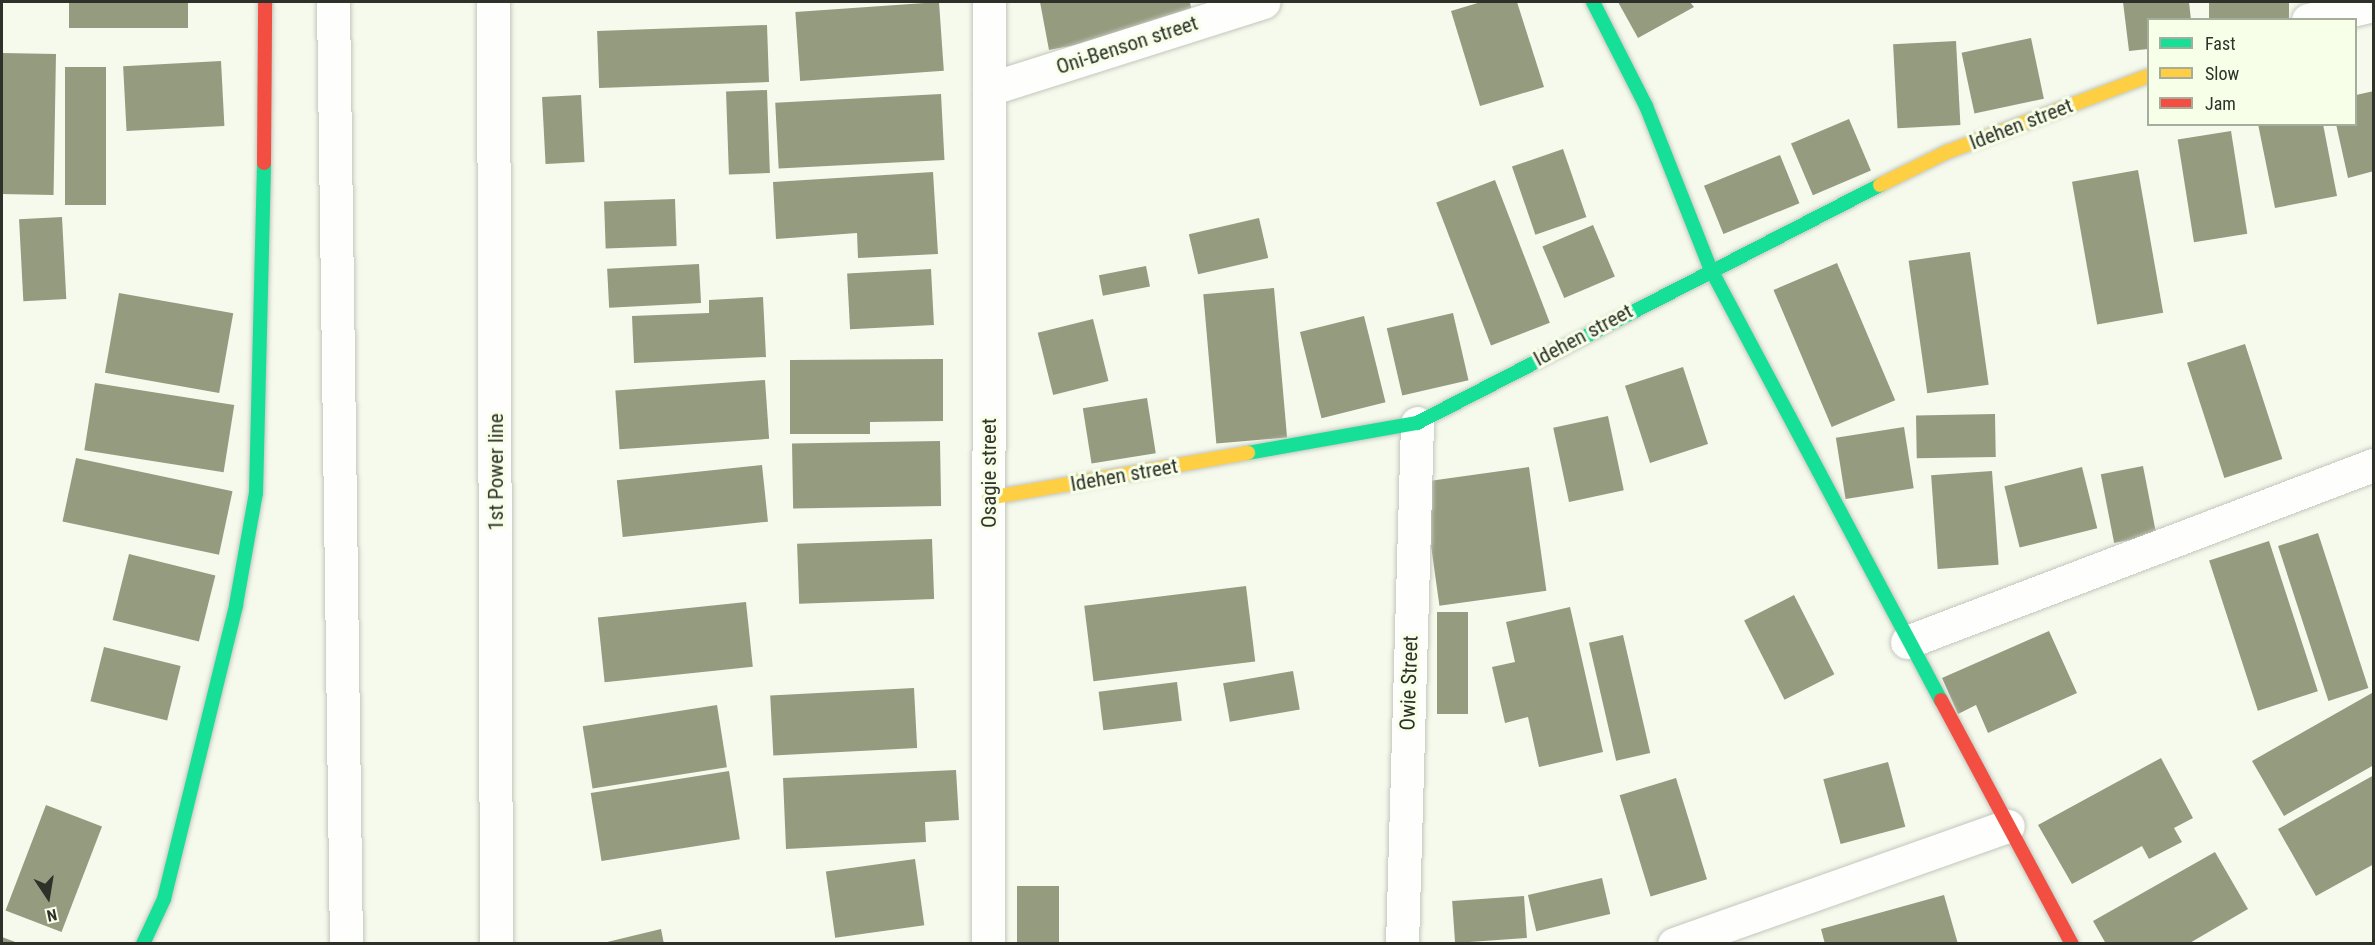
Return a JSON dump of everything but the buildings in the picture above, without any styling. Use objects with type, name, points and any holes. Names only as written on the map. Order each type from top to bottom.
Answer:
[{"type":"street","points":[[143,944],[164,899],[236,605],[256,493],[263,364],[265,2]]},
{"type":"street","points":[[333,2],[346,944]]},
{"type":"street","name":"1st Power line","points":[[493,2],[496,944]]},
{"type":"street","name":"Osagie street","points":[[988,944],[989,2]]},
{"type":"street","name":"Oni-Benson street","points":[[989,89],[1264,2]]},
{"type":"street","points":[[1593,2],[1646,106],[1710,268],[1907,642],[2072,944]]},
{"type":"street","points":[[2316,18],[2373,4]]},
{"type":"street","name":"Idehen street","points":[[989,498],[1417,423],[1710,268],[1947,152],[2147,76]]},
{"type":"street","name":"Owie Street","points":[[1402,944],[1417,423]]},
{"type":"street","points":[[1907,642],[2373,465]]},
{"type":"street","points":[[1674,944],[2008,826]]},
{"type":"traffic: fast","points":[[1593,2],[1646,106],[1710,268],[1941,700]]},
{"type":"traffic: fast","points":[[143,944],[164,899],[236,605],[256,493],[264,163]]},
{"type":"traffic: fast","points":[[1248,453],[1417,423],[1880,185]]},
{"type":"traffic: slow","points":[[1880,185],[1947,152],[2147,76]]},
{"type":"traffic: slow","points":[[989,498],[1248,453]]},
{"type":"traffic: jam","points":[[264,163],[265,2]]},
{"type":"traffic: jam","points":[[1941,700],[2072,944]]}]
